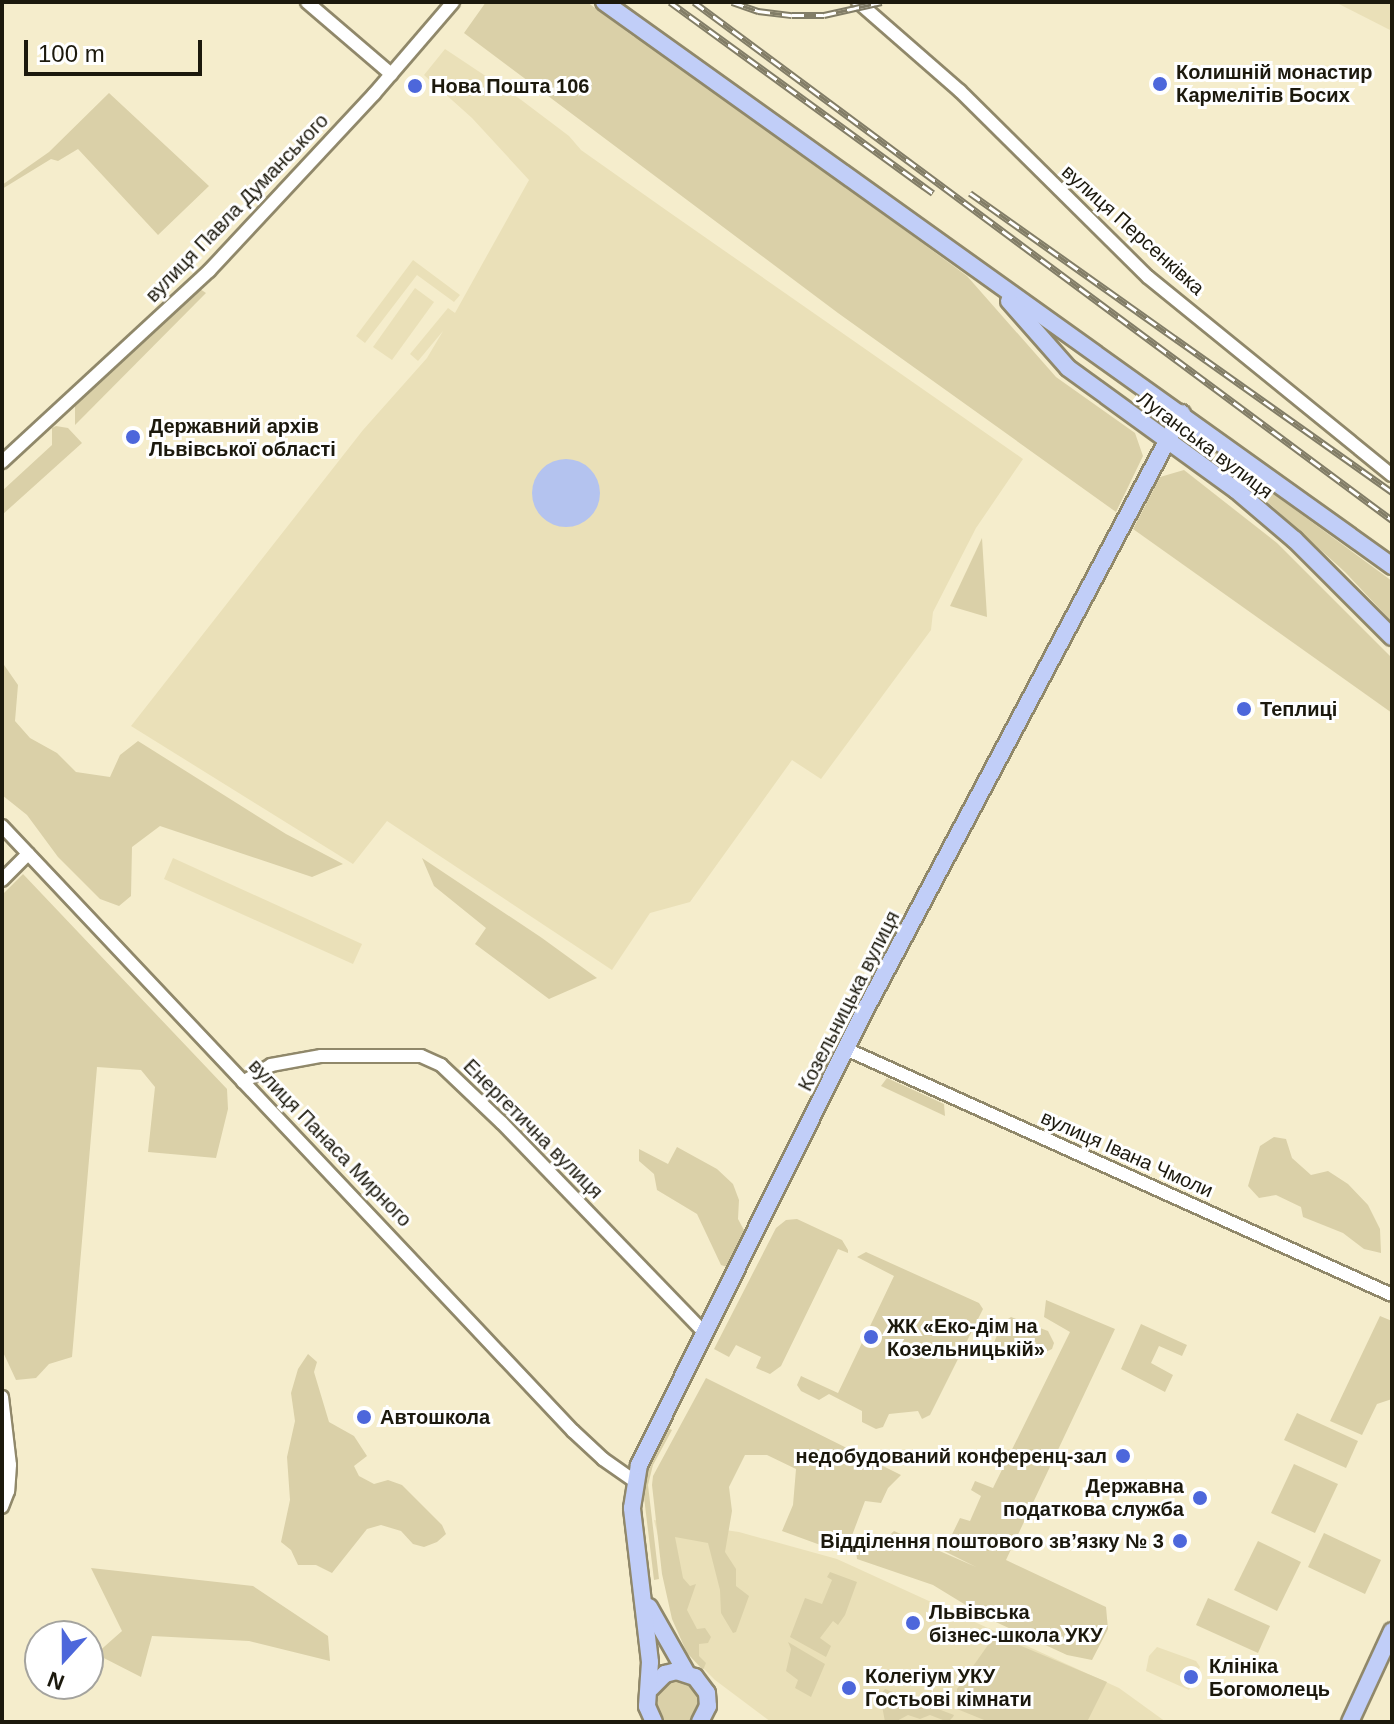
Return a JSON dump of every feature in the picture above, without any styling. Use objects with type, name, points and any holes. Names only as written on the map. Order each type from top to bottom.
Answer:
[{"type":"main road","name":"Луганська вулиця","points":[[604,2],[1392,566]]},
{"type":"main road","name":"Луганська вулиця","points":[[995,284],[1068,368],[1236,490],[1295,540],[1392,637]]},
{"type":"main road","name":"Козельницька вулиця","points":[[654,1722],[647,1706],[651,1688],[645,1599],[635,1540],[635,1481],[846,1049],[1182,413]]},
{"type":"main road","name":"Козельницька вулиця","points":[[645,1599],[686,1672],[702,1684],[708,1706],[700,1722]]},
{"type":"main road","points":[[1350,1722],[1392,1631]]},
{"type":"main road","points":[[651,1688],[665,1674],[686,1672]]},
{"type":"street","points":[[307,2],[391,74]]},
{"type":"street","name":"вулиця Павла Думанського","points":[[2,462],[209,271],[391,74],[453,2]]},
{"type":"street","name":"вулиця Персенківка","points":[[858,2],[960,91],[1148,277],[1392,475]]},
{"type":"street","name":"вулиця Панаса Мирного","points":[[2,826],[573,1431],[603,1459],[635,1481]]},
{"type":"street","points":[[2,880],[28,854]]},
{"type":"street","name":"вулиця Івана Чмоли","points":[[846,1049],[1392,1295]]},
{"type":"street","name":"Енергетична вулиця","points":[[243,1082],[271,1065],[321,1056],[421,1056],[441,1065],[502,1123],[706,1334]]},
{"type":"street","points":[[2,1397],[10,1465],[8,1491],[2,1507]]},
{"type":"shaded area","points":[[486,2],[587,2],[634,37],[649,42],[967,276],[1056,377],[1135,433],[1143,456],[1116,512],[838,313],[464,33]]},
{"type":"shaded area","points":[[1335,2],[1392,2],[1392,31]]},
{"type":"shaded area","points":[[445,49],[520,99],[569,136],[581,150],[1023,459],[976,528],[933,612],[931,630],[821,779],[792,760],[690,902],[650,913],[612,970],[387,821],[353,864],[131,726],[363,430],[427,358],[443,331],[418,361],[410,354],[448,308],[455,313],[529,180],[472,118],[424,75]]},
{"type":"shaded area","points":[[109,93],[209,186],[158,235],[78,149],[58,161],[51,159],[2,189],[2,185],[49,152]]},
{"type":"shaded area","points":[[413,260],[460,295],[454,302],[417,275],[365,343],[356,336]]},
{"type":"shaded area","points":[[197,287],[206,293],[75,425],[75,406]]},
{"type":"shaded area","points":[[415,288],[434,302],[392,360],[373,347]]},
{"type":"shaded area","points":[[52,428],[68,428],[82,443],[2,515],[2,491],[52,445]]},
{"type":"shaded area","points":[[1207,445],[1392,581],[1392,622],[1345,572],[1272,506],[1201,452]]},
{"type":"shaded area","points":[[1184,470],[1277,543],[1392,658],[1392,713],[1133,529],[1160,477]]},
{"type":"shaded area","points":[[982,538],[987,617],[950,606]]},
{"type":"shaded area","points":[[2,662],[18,685],[15,721],[30,738],[57,753],[76,772],[110,777],[120,755],[138,741],[286,834],[343,864],[312,877],[160,826],[132,847],[131,896],[119,906],[100,899],[58,857],[27,815],[2,795]]},
{"type":"shaded area","points":[[173,858],[362,944],[353,964],[164,879]]},
{"type":"shaded area","points":[[422,858],[597,978],[549,999],[475,944],[486,928],[434,886]]},
{"type":"shaded area","points":[[23,874],[227,1089],[228,1109],[216,1158],[148,1152],[155,1087],[141,1070],[97,1067],[72,1357],[49,1364],[36,1378],[16,1380],[2,1350],[2,895]]},
{"type":"shaded area","points":[[887,1078],[944,1104],[945,1116],[881,1086]]},
{"type":"shaded area","points":[[1274,1137],[1286,1139],[1292,1158],[1311,1175],[1328,1171],[1348,1184],[1368,1205],[1380,1229],[1381,1253],[1364,1249],[1343,1233],[1303,1217],[1301,1207],[1276,1195],[1259,1198],[1248,1186],[1260,1146]]},
{"type":"shaded area","points":[[677,1147],[717,1169],[733,1184],[739,1200],[738,1219],[745,1232],[744,1253],[730,1268],[721,1265],[697,1214],[657,1190],[654,1174],[639,1161],[639,1149],[668,1164]]},
{"type":"shaded area","points":[[797,1219],[842,1240],[848,1253],[838,1249],[781,1366],[770,1374],[756,1368],[761,1357],[736,1345],[729,1357],[714,1349],[776,1228],[786,1220]]},
{"type":"shaded area","points":[[866,1252],[979,1303],[983,1309],[930,1415],[922,1419],[918,1411],[889,1414],[883,1427],[876,1429],[862,1422],[862,1411],[829,1394],[819,1400],[801,1391],[797,1385],[801,1376],[838,1393],[894,1276],[857,1257]]},
{"type":"shaded area","points":[[1046,1300],[1115,1329],[1006,1560],[1106,1607],[1108,1629],[1092,1660],[1067,1655],[987,1618],[933,1585],[857,1559],[856,1551],[877,1547],[894,1531],[976,1567],[944,1551],[960,1518],[970,1521],[981,1496],[971,1490],[975,1481],[993,1488],[1070,1332],[1044,1317]]},
{"type":"shaded area","points":[[1380,1316],[1392,1321],[1392,1399],[1377,1404],[1362,1435],[1330,1421]]},
{"type":"shaded area","points":[[1011,1317],[1048,1331],[1054,1343],[1052,1349],[1037,1356],[991,1350],[1002,1323]]},
{"type":"shaded area","points":[[1141,1324],[1187,1345],[1182,1356],[1159,1346],[1151,1363],[1173,1375],[1165,1392],[1121,1369]]},
{"type":"shaded area","points":[[308,1354],[317,1362],[314,1372],[329,1422],[354,1436],[367,1456],[354,1466],[359,1476],[374,1484],[388,1480],[402,1485],[442,1525],[446,1534],[437,1542],[424,1547],[413,1544],[401,1531],[381,1525],[367,1529],[332,1573],[316,1565],[298,1565],[291,1550],[281,1542],[290,1500],[287,1457],[295,1421],[291,1393],[298,1369]]},
{"type":"shaded area","points":[[706,1378],[901,1475],[888,1488],[881,1503],[865,1501],[845,1554],[782,1531],[793,1505],[796,1469],[767,1455],[745,1455],[729,1487],[732,1511],[725,1552],[736,1569],[736,1586],[749,1596],[736,1632],[733,1633],[721,1613],[720,1590],[708,1543],[675,1537],[683,1578],[690,1586],[696,1584],[687,1610],[697,1629],[705,1628],[711,1637],[708,1643],[699,1644],[699,1656],[706,1663],[703,1670],[687,1653],[672,1619],[662,1574],[652,1485],[653,1476]]},
{"type":"shaded area","points":[[1297,1413],[1358,1441],[1346,1468],[1284,1440]]},
{"type":"shaded area","points":[[668,1428],[672,1430],[653,1465],[648,1485],[659,1579],[654,1580],[643,1489],[647,1471]]},
{"type":"shaded area","points":[[1294,1464],[1338,1484],[1315,1533],[1271,1513]]},
{"type":"shaded area","points":[[654,1520],[739,1532],[837,1559],[1119,1688],[1166,1722],[771,1722],[715,1680],[688,1653]]},
{"type":"shaded area","points":[[1324,1533],[1381,1560],[1365,1594],[1308,1567]]},
{"type":"shaded area","points":[[1258,1541],[1301,1562],[1277,1611],[1234,1590]]},
{"type":"shaded area","points":[[91,1568],[253,1586],[328,1636],[330,1661],[249,1641],[152,1636],[141,1677],[104,1658],[104,1647],[122,1631]]},
{"type":"shaded area","points":[[830,1572],[857,1582],[845,1615],[838,1625],[833,1621],[820,1638],[831,1646],[826,1657],[790,1637],[805,1598],[822,1604],[832,1580],[827,1577]]},
{"type":"shaded area","points":[[1208,1598],[1270,1626],[1258,1653],[1196,1625]]},
{"type":"shaded area","points":[[995,1635],[1107,1682],[1087,1722],[989,1722],[957,1709],[957,1689]]},
{"type":"shaded area","points":[[788,1642],[825,1664],[811,1697],[795,1688],[798,1680],[786,1671],[791,1649]]},
{"type":"shaded area","points":[[1157,1647],[1196,1661],[1200,1667],[1189,1690],[1146,1671],[1149,1656]]},
{"type":"shaded area","points":[[674,1679],[693,1684],[703,1702],[693,1722],[661,1722],[654,1700],[664,1683]]},
{"type":"shaded area","points":[[885,1689],[954,1715],[948,1722],[930,1715],[920,1719],[908,1715],[895,1722],[885,1722],[880,1695]]},
{"type":"water","points":[[573,459],[594,474],[600,493],[598,506],[590,517],[573,527],[559,527],[542,517],[534,506],[532,486],[542,469],[553,461]]},
{"type":"railway","points":[[670,2],[933,193]]},
{"type":"railway","points":[[694,2],[1392,520]]},
{"type":"railway","points":[[732,2],[758,11],[792,15],[824,15],[882,2]]},
{"type":"railway","points":[[970,193],[1392,492]]},
{"type":"place","name":"Колишній монастир Кармелітів Босих","points":[[1160,84]]},
{"type":"place","name":"Нова Пошта 106","points":[[415,86]]},
{"type":"place","name":"Державний архів Львівської області","points":[[133,437]]},
{"type":"place","name":"Теплиці","points":[[1244,709]]},
{"type":"place","name":"ЖК «Еко-дім на Козельницькій»","points":[[871,1337]]},
{"type":"place","name":"Автошкола","points":[[364,1417]]},
{"type":"place","name":"недобудований конференц-зал","points":[[1123,1456]]},
{"type":"place","name":"Державна податкова служба","points":[[1200,1498]]},
{"type":"place","name":"Відділення поштового зв’язку № 3","points":[[1180,1541]]},
{"type":"place","name":"Львівська бізнес-школа УКУ","points":[[913,1623]]},
{"type":"place","name":"Клініка Богомолець","points":[[1191,1677]]},
{"type":"place","name":"Колегіум УКУ Гостьові кімнати","points":[[849,1688]]}]
